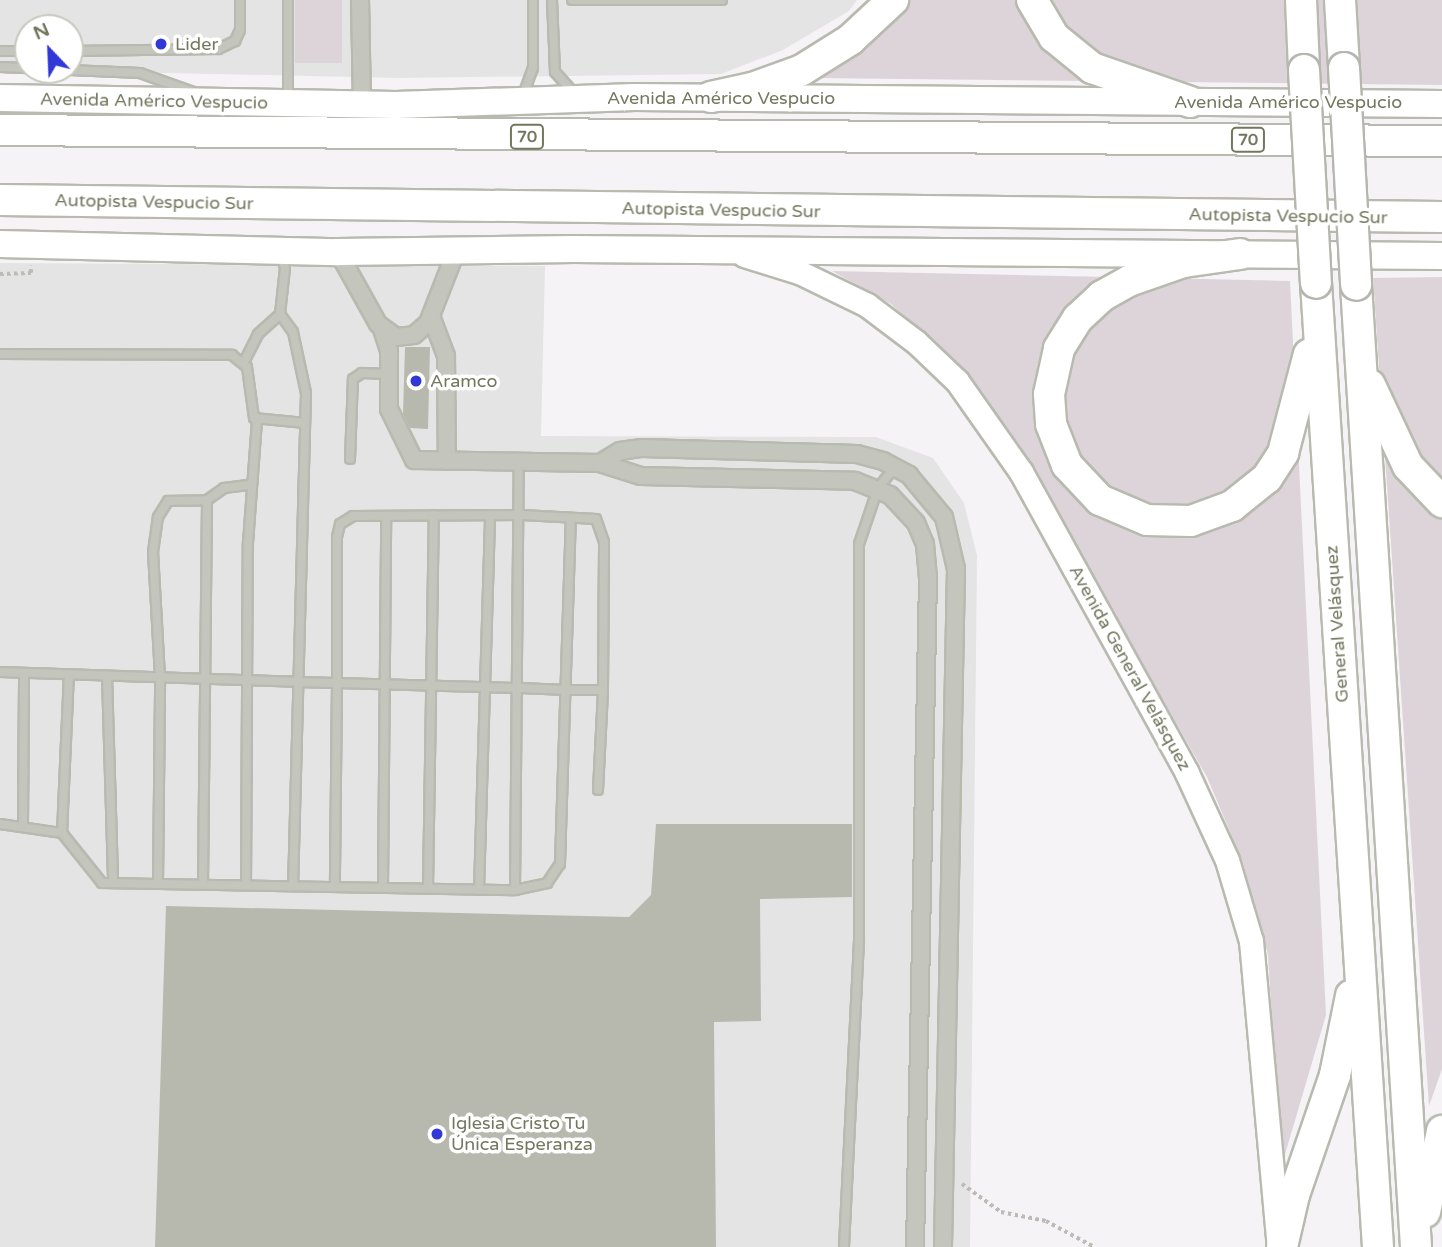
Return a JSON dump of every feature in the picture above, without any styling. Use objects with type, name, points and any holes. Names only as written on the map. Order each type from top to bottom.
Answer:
[{"type":"highway","points":[[711,97],[752,88],[802,70],[850,40],[893,0]]},
{"type":"highway","points":[[1032,0],[1054,37],[1092,68],[1190,102]]},
{"type":"highway","name":"General Velásquez","points":[[1300,2],[1378,1247]]},
{"type":"highway","points":[[1342,9],[1360,361],[1418,1247]]},
{"type":"highway","name":"70","points":[[0,130],[1442,141]]},
{"type":"highway","name":"Autopista Vespucio Sur","points":[[0,200],[1442,217]]},
{"type":"highway","points":[[0,213],[74,201]]},
{"type":"highway","points":[[1240,254],[1183,262],[1115,288],[1078,318],[1059,349],[1049,394],[1055,438],[1077,478],[1119,512],[1147,520],[1191,521],[1233,506],[1267,478],[1283,453],[1298,407],[1316,286]]},
{"type":"highway","points":[[1360,361],[1401,456],[1442,502]]},
{"type":"highway","points":[[1280,1247],[1293,1195],[1335,1075],[1358,933]]},
{"type":"highway","points":[[1418,1247],[1442,1131]]},
{"type":"main road","name":"Avenida Américo Vespucio","points":[[0,99],[362,104],[580,97],[711,97],[1442,104]]},
{"type":"main road","points":[[0,244],[338,252],[724,250],[1442,256]]},
{"type":"main road","name":"Avenida General Velásquez","points":[[724,250],[820,281],[867,304],[929,353],[994,429],[1073,564],[1207,812],[1241,899],[1257,980],[1280,1247]]},
{"type":"street","points":[[360,0],[362,104]]},
{"type":"street","points":[[382,329],[396,337],[414,335],[431,316],[456,251]]},
{"type":"street","points":[[338,252],[382,329],[389,351],[389,409],[415,460],[600,463],[641,476],[843,480],[878,488],[909,513],[928,560],[915,1247]]},
{"type":"street","points":[[431,316],[446,356],[447,461]]},
{"type":"street","points":[[600,463],[620,451],[642,448],[842,452],[896,466],[921,485],[938,506],[955,555],[943,1247]]},
{"type":"street","points":[[842,452],[843,480]]},
{"type":"lane","points":[[84,51],[218,49],[235,41],[240,30],[240,0]]},
{"type":"lane","points":[[288,0],[288,103]]},
{"type":"lane","points":[[521,100],[533,68],[533,0]]},
{"type":"lane","points":[[552,0],[555,72],[580,97]]},
{"type":"lane","points":[[572,0],[722,0]]},
{"type":"lane","points":[[0,67],[141,73],[161,77],[215,102]]},
{"type":"lane","points":[[246,885],[250,485],[257,420],[244,362],[258,334],[279,314],[285,268],[280,251]]},
{"type":"lane","points":[[279,314],[293,332],[302,366],[305,423],[292,886]]},
{"type":"lane","points":[[0,354],[232,355],[244,362]]},
{"type":"lane","points":[[350,459],[353,379],[362,373],[388,374]]},
{"type":"lane","points":[[257,420],[305,423]]},
{"type":"lane","points":[[515,890],[522,514],[519,462]]},
{"type":"lane","points":[[844,1247],[859,938],[859,544],[878,488],[896,466]]},
{"type":"lane","points":[[158,883],[160,677],[153,552],[158,517],[168,501],[207,500],[223,488],[250,485]]},
{"type":"lane","points":[[203,884],[208,679],[207,500]]},
{"type":"lane","points":[[335,886],[341,524],[353,516],[522,514],[596,519],[601,529],[603,690],[598,790]]},
{"type":"lane","points":[[428,888],[434,515]]},
{"type":"lane","points":[[479,890],[482,687],[490,515]]},
{"type":"lane","points":[[383,887],[386,516]]},
{"type":"lane","points":[[0,824],[23,825],[62,833],[102,883],[515,890],[547,883],[560,864],[571,518]]},
{"type":"lane","points":[[0,672],[603,690]]},
{"type":"lane","points":[[23,825],[24,673]]},
{"type":"lane","points":[[62,833],[69,674]]},
{"type":"lane","points":[[107,676],[113,883]]},
{"type":"path","points":[[0,274],[31,273],[31,266],[20,265]]},
{"type":"path","points":[[944,1179],[961,1183],[1001,1212],[1046,1221],[1094,1247]]},
{"type":"shaded area","points":[[0,0],[857,0],[849,11],[783,50],[721,74],[398,78],[84,71],[84,14],[14,14],[14,70],[0,69]]},
{"type":"shaded area","points":[[295,0],[342,0],[342,63],[295,63]]},
{"type":"shaded area","points":[[906,0],[1442,0],[1442,85],[813,78]]},
{"type":"shaded area","points":[[0,263],[545,266],[541,436],[876,437],[933,458],[964,503],[977,555],[970,1247],[0,1247]]},
{"type":"shaded area","points":[[832,271],[1290,281],[1326,1015],[1281,1168],[1268,955],[1243,863],[1207,777],[1003,422],[945,354],[891,304]]},
{"type":"shaded area","points":[[1442,277],[1442,1069],[1429,1106],[1373,278]]},
{"type":"building","name":"Aramco","points":[[405,347],[430,347],[428,429],[410,428],[403,414]]},
{"type":"building","name":"Iglesia Cristo Tu Única Esperanza","points":[[656,824],[852,824],[852,897],[760,899],[761,1021],[714,1022],[716,1247],[155,1247],[166,906],[629,917],[651,895]]},
{"type":"place","name":"Lider","points":[[161,44]]},
{"type":"place","name":"Aramco","points":[[416,381]]},
{"type":"place","name":"Iglesia Cristo Tu Única Esperanza","points":[[437,1134]]}]
